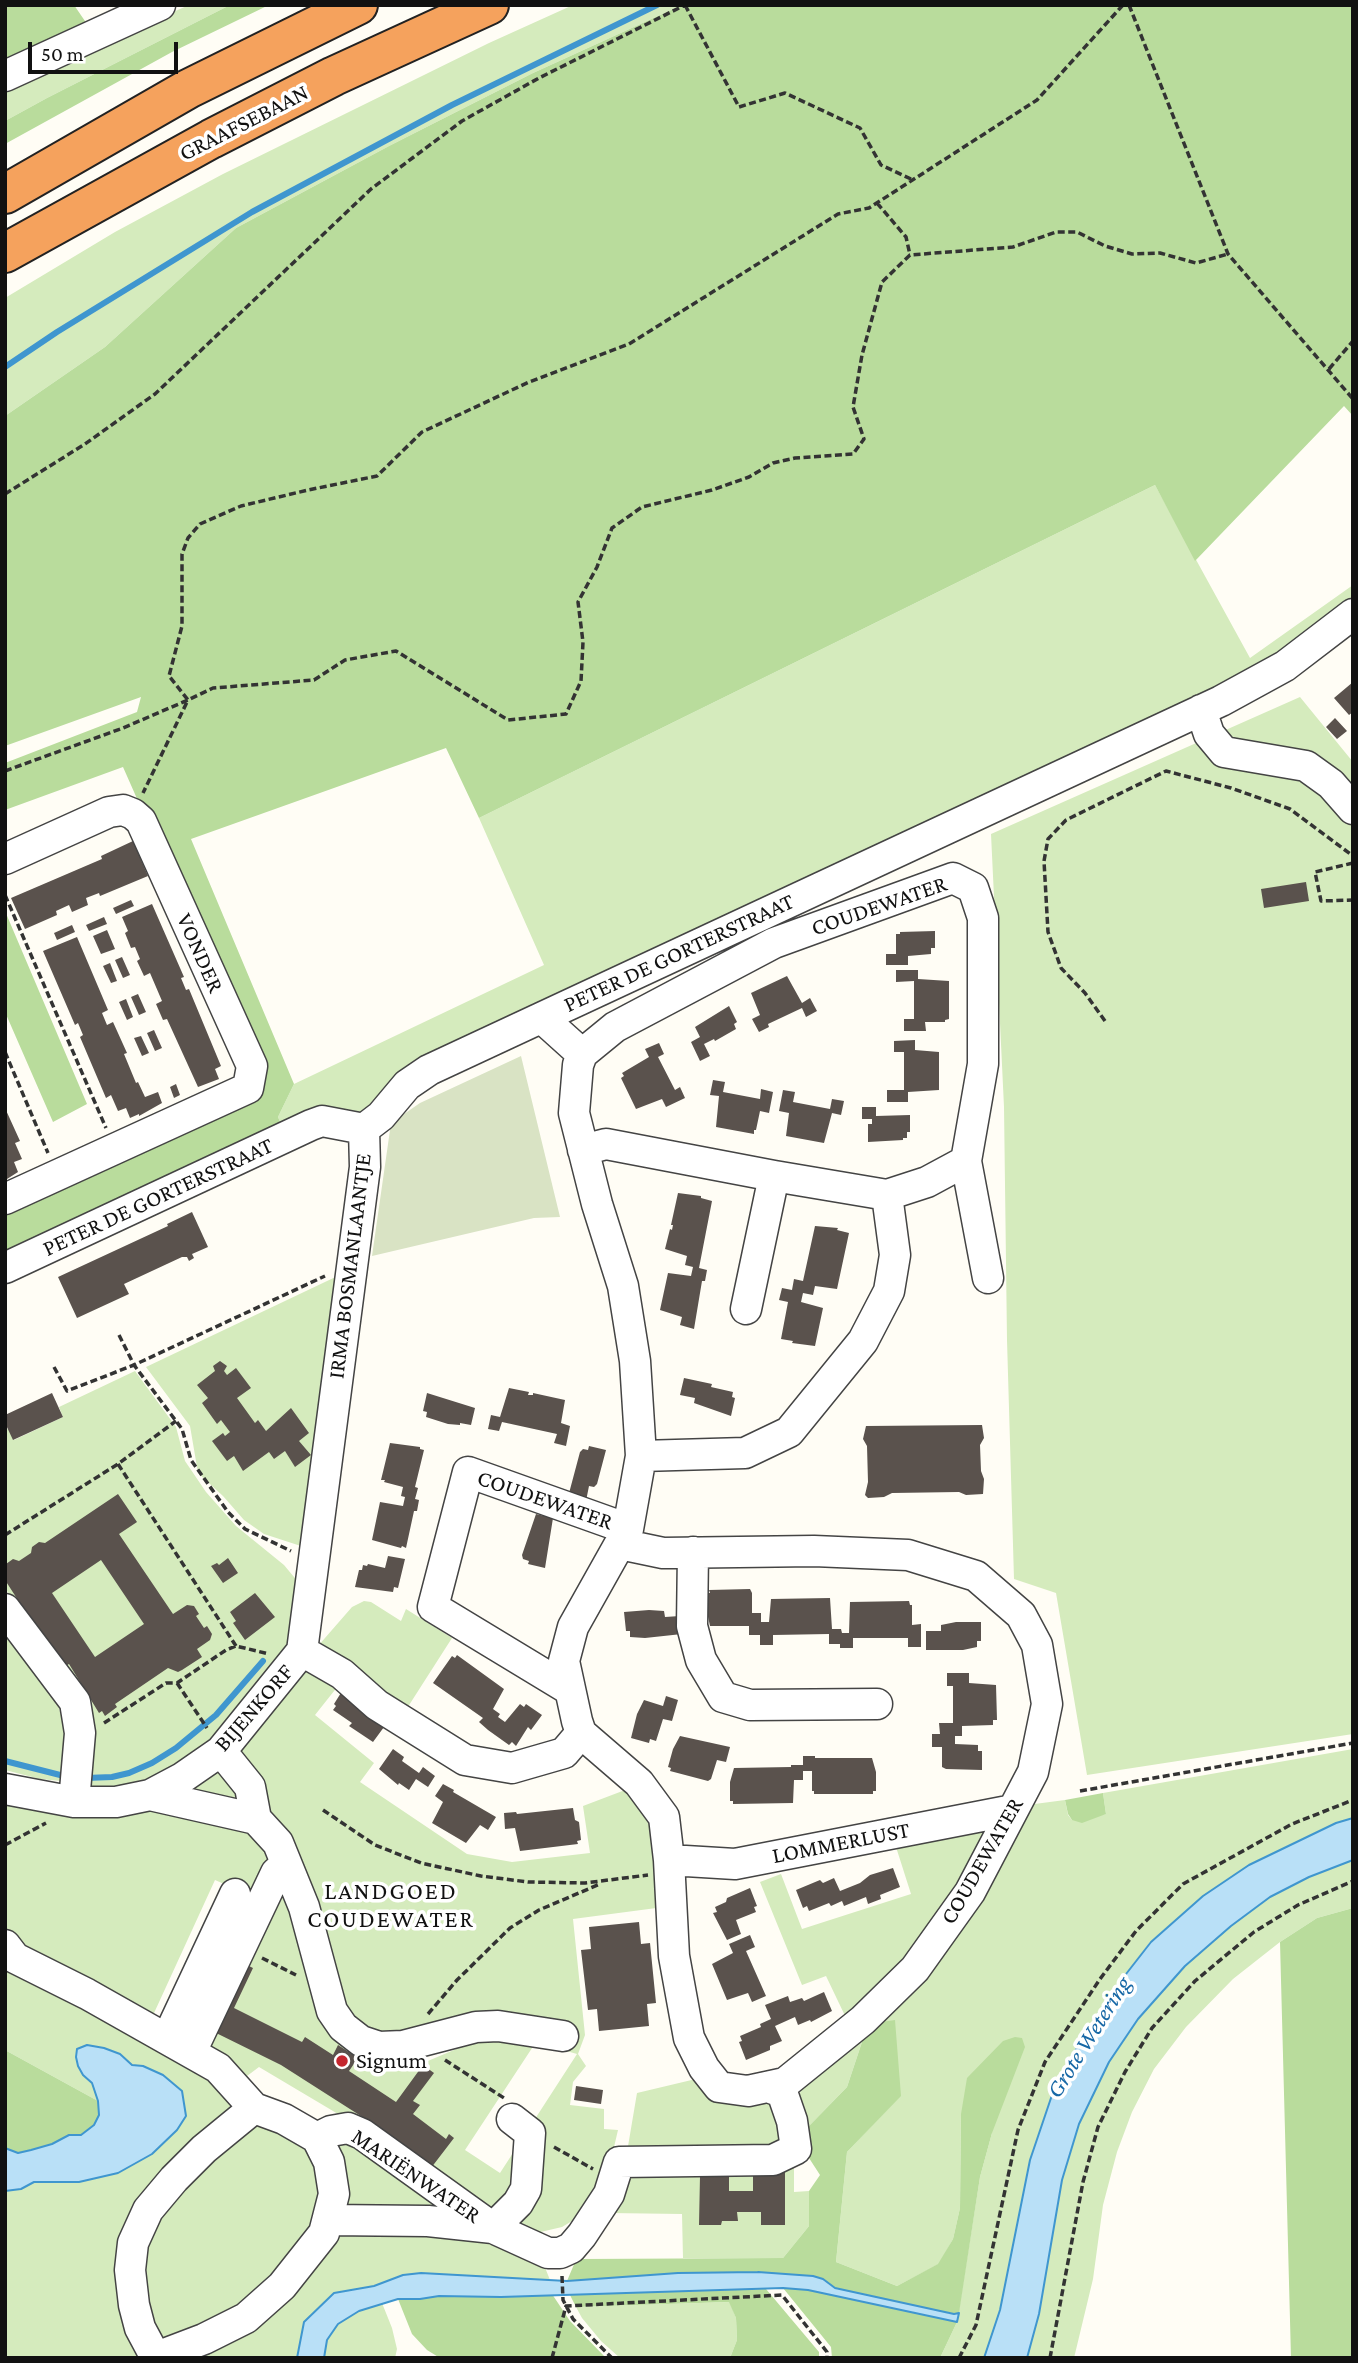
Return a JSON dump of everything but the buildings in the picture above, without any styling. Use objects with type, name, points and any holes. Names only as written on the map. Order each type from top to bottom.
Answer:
[{"type":"highway","points":[[5,194],[188,89],[358,5]]},
{"type":"highway","name":"GRAAFSEBAAN","points":[[5,253],[223,133],[334,76],[489,5]]},
{"type":"street","points":[[5,76],[160,5]]},
{"type":"street","name":"PETER DE GORTERSTRAAT","points":[[5,1268],[311,1125],[322,1121],[364,1129],[376,1121],[417,1077],[1200,710],[1285,666],[1353,614]]},
{"type":"street","points":[[1200,710],[1209,734],[1224,752],[1306,766],[1331,784],[1353,809]]},
{"type":"street","points":[[5,859],[109,813],[123,810],[133,814]]},
{"type":"street","name":"VONDER","points":[[5,1199],[248,1088],[252,1066],[141,821],[133,814]]},
{"type":"street","name":"COUDEWATER","points":[[570,1690],[433,1607],[468,1472],[624,1536],[663,1553],[814,1551],[908,1555],[976,1576],[1021,1615],[1037,1645],[1047,1704],[1033,1772],[970,1892],[915,1969],[863,2020],[785,2083],[748,2091],[719,2087],[704,2068],[689,2038],[674,1956],[664,1817],[639,1783],[581,1733],[564,1661],[573,1627],[624,1536],[641,1457],[635,1362],[623,1286],[597,1204],[574,1113],[578,1065],[582,1054],[615,1027],[774,943],[953,878],[972,888],[983,918],[983,1064],[966,1161],[988,1278]]},
{"type":"street","points":[[542,1018],[582,1054]]},
{"type":"street","name":"IRMA BOSMANLAANTJE","points":[[334,1402],[365,1167],[364,1129]]},
{"type":"street","points":[[583,1150],[606,1144],[887,1195],[927,1182],[966,1161]]},
{"type":"street","points":[[746,1309],[774,1176]]},
{"type":"street","points":[[641,1457],[745,1453],[789,1432],[863,1341],[889,1292],[895,1255],[887,1195]]},
{"type":"street","name":"BIJENKORF","points":[[5,1788],[76,1786],[116,1802],[150,1795],[183,1778],[299,1656],[334,1402]]},
{"type":"street","points":[[693,1552],[692,1626],[701,1660],[723,1697],[750,1705],[877,1703]]},
{"type":"street","points":[[5,1609],[75,1702],[80,1733],[76,1786]]},
{"type":"street","points":[[299,1656],[342,1674],[377,1705],[466,1760],[512,1768],[564,1752],[581,1733]]},
{"type":"street","points":[[216,1744],[250,1787],[256,1819],[278,1843],[304,1907],[332,2011],[342,2026],[361,2041],[379,2047],[415,2044],[476,2027],[498,2026],[563,2036]]},
{"type":"street","points":[[150,1795],[256,1819]]},
{"type":"street","name":"LOMMERLUST","points":[[669,1865],[735,1864],[1013,1810]]},
{"type":"street","points":[[179,2045],[241,1948],[276,1872],[286,1864]]},
{"type":"street","points":[[179,2045],[235,1894]]},
{"type":"street","name":"MARIËNWATER","points":[[5,1945],[15,1958],[218,2068],[254,2108],[284,2119],[317,2138],[331,2131],[348,2128],[362,2134],[493,2228],[548,2253],[560,2253],[570,2248],[582,2235],[608,2194],[616,2171]]},
{"type":"street","points":[[616,2171],[773,2160],[796,2149],[792,2122],[782,2092],[768,2087]]},
{"type":"street","points":[[254,2108],[204,2149],[174,2179],[148,2210],[133,2243],[130,2270],[134,2305],[140,2328],[155,2357],[204,2339],[246,2318],[282,2286],[324,2233],[334,2194],[329,2162],[317,2138]]},
{"type":"street","points":[[328,2220],[428,2221],[493,2228],[518,2203],[526,2189],[517,2117]]},
{"type":"path","points":[[5,494],[85,444],[155,394],[371,189],[462,121],[539,78],[685,5],[739,107],[785,93],[860,128],[881,165],[911,179],[901,185]]},
{"type":"path","points":[[188,700],[169,676],[182,626],[182,554],[188,538],[200,524],[241,506],[377,476],[422,432],[529,382],[629,344],[838,214],[869,208],[1037,100],[1123,5]]},
{"type":"path","points":[[1129,5],[1228,254],[1353,399]]},
{"type":"path","points":[[877,203],[906,237],[910,255]]},
{"type":"path","points":[[5,771],[123,728],[213,688],[314,680],[345,660],[396,651],[508,720],[566,714],[581,681],[583,642],[578,602],[597,567],[612,528],[642,507],[712,490],[749,477],[773,463],[795,458],[852,454],[864,439],[853,407],[862,355],[882,282],[910,255],[1013,247],[1056,232],[1077,232],[1105,246],[1132,254],[1160,254],[1196,263],[1228,254]]},
{"type":"path","points":[[1329,369],[1353,341]]},
{"type":"path","points":[[133,814],[188,700]]},
{"type":"path","points":[[1105,1021],[1085,993],[1061,968],[1048,932],[1044,861],[1048,839],[1066,820],[1166,771],[1231,788],[1290,809],[1353,856]]},
{"type":"path","points":[[1353,863],[1315,872],[1321,901],[1353,900]]},
{"type":"path","points":[[5,895],[115,1149]]},
{"type":"path","points":[[5,1052],[57,1175]]},
{"type":"path","points":[[54,1367],[67,1391],[134,1365],[352,1263]]},
{"type":"path","points":[[119,1335],[134,1365],[182,1429],[191,1460],[228,1512],[245,1529],[312,1561]]},
{"type":"path","points":[[5,1535],[118,1464],[176,1421]]},
{"type":"path","points":[[118,1464],[236,1646]]},
{"type":"path","points":[[80,1733],[95,1728],[166,1683],[177,1683],[236,1646],[299,1656]]},
{"type":"path","points":[[177,1683],[216,1744]]},
{"type":"path","points":[[1080,1791],[1353,1743]]},
{"type":"path","points":[[5,1845],[38,1829],[76,1786]]},
{"type":"path","points":[[959,2358],[976,2325],[1018,2130],[1045,2062],[1100,1979],[1136,1931],[1183,1884],[1292,1824],[1353,1800]]},
{"type":"path","points":[[323,1810],[375,1845],[421,1863],[481,1876],[528,1882],[585,1884],[669,1865]]},
{"type":"path","points":[[609,1880],[565,1897],[510,1928],[457,1980],[415,2044],[448,2063],[517,2117],[616,2171]]},
{"type":"path","points":[[1050,2358],[1083,2182],[1098,2127],[1125,2072],[1152,2028],[1195,1981],[1254,1932],[1298,1905],[1353,1881]]},
{"type":"path","points":[[241,1948],[326,1989]]},
{"type":"path","points":[[562,2275],[563,2300],[573,2319],[612,2358]]},
{"type":"path","points":[[566,2306],[782,2295],[827,2352],[827,2358]]},
{"type":"path","points":[[552,2358],[566,2306]]},
{"type":"green space","points":[[5,5],[74,5],[87,24],[5,65]]},
{"type":"green space","points":[[189,5],[230,5],[5,121],[5,87]]},
{"type":"green space","points":[[230,5],[269,5],[172,52],[5,144],[5,121]]},
{"type":"green space","points":[[573,5],[682,5],[533,73],[236,228],[105,347],[5,416],[5,298],[115,232],[223,174],[489,43]]},
{"type":"green space","points":[[682,5],[1353,5],[1353,416],[1344,406],[1195,561],[1155,485],[479,818],[446,748],[191,839],[294,1084],[278,1117],[284,1131],[5,1260],[5,1207],[256,1068],[123,767],[5,810],[5,763],[137,712],[141,697],[5,746],[5,416],[105,347],[236,228],[533,73]]},
{"type":"green space","points":[[1155,485],[1250,658],[1353,585],[1353,607],[1307,642],[377,1113],[284,1131],[278,1117],[294,1084],[544,965],[479,818]]},
{"type":"green space","points":[[1300,697],[1353,762],[1353,1734],[1087,1775],[1056,1593],[1014,1579],[1004,1107],[991,834]]},
{"type":"green space","points":[[5,911],[87,1104],[53,1122],[5,1012]]},
{"type":"green space","points":[[521,1056],[560,1217],[534,1218],[372,1256],[391,1123],[420,1103]]},
{"type":"green space","points":[[346,1272],[307,1548],[264,1534],[244,1520],[198,1473],[190,1426],[146,1367]]},
{"type":"green space","points":[[135,1371],[176,1427],[185,1461],[206,1492],[236,1526],[284,1565],[299,1583],[292,1649],[231,1728],[172,1776],[89,1798],[78,1695],[5,1588],[5,1430],[8,1429],[14,1440],[63,1417],[59,1407]]},
{"type":"green space","points":[[364,1601],[371,1602],[401,1621],[406,1609],[452,1638],[404,1713],[318,1646],[352,1607]]},
{"type":"green space","points":[[5,1630],[56,1699],[65,1727],[61,1781],[5,1770]]},
{"type":"green space","points":[[301,1666],[342,1681],[315,1715],[374,1763],[360,1782],[467,1854],[512,1862],[590,1853],[583,1806],[633,1787],[650,1811],[664,1907],[573,1919],[585,2035],[578,2054],[586,2066],[573,2082],[570,2105],[604,2109],[604,2129],[618,2130],[611,2160],[599,2190],[577,2218],[562,2227],[532,2234],[259,2067],[247,2076],[201,2047],[282,1875],[322,2021],[333,2039],[369,2060],[390,2067],[416,2066],[487,2036],[536,2042],[465,2150],[500,2173],[577,2054],[563,2050],[565,2029],[403,2041],[349,2022],[237,1748]]},
{"type":"green space","points":[[1353,1749],[1353,1818],[1336,1823],[1249,1865],[1203,1896],[1150,1942],[1112,1992],[1079,2044],[1051,2098],[1030,2160],[1000,2310],[984,2358],[940,2358],[957,2322],[980,2177],[992,2133],[961,2114],[960,2208],[953,2239],[939,2264],[897,2286],[836,2262],[847,2152],[900,2096],[868,2024],[1027,1805],[1065,1800],[1068,1815],[1072,1820],[1106,1814],[1103,1793]]},
{"type":"green space","points":[[215,1765],[249,1804],[181,1788]]},
{"type":"green space","points":[[1103,1793],[1106,1814],[1082,1823],[1072,1820],[1065,1800]]},
{"type":"green space","points":[[5,1795],[125,1806],[240,1821],[278,1860],[256,1898],[215,1880],[149,2024],[65,1978],[5,1934]]},
{"type":"green space","points":[[997,1820],[930,1937],[848,2022],[826,1976],[802,1985],[760,1882],[781,1874],[802,1929],[911,1894],[896,1847]]},
{"type":"green space","points":[[1353,1860],[1353,1908],[1317,1918],[1280,1942],[1233,1979],[1186,2027],[1154,2069],[1132,2112],[1117,2152],[1103,2205],[1093,2279],[1074,2358],[1027,2358],[1039,2314],[1062,2180],[1079,2124],[1109,2062],[1138,2019],[1185,1966],[1231,1926],[1270,1897],[1309,1877]]},
{"type":"green space","points":[[1353,1908],[1353,2358],[1291,2358],[1280,1942],[1317,1918]]},
{"type":"green space","points":[[5,1962],[224,2087],[236,2109],[144,2208],[141,2358],[5,2358],[5,2191],[21,2189],[34,2182],[79,2182],[143,2066],[132,2065],[120,2054],[87,2045],[77,2049],[76,2057],[83,2075],[92,2083],[98,2101],[5,2050]]},
{"type":"green space","points":[[895,2020],[901,2096],[847,2152],[836,2262],[897,2286],[938,2264],[953,2239],[960,2208],[961,2114],[967,2078],[1003,2041],[1022,2038],[1025,2047],[992,2133],[980,2177],[959,2313],[835,2288],[823,2279],[758,2272],[678,2273],[567,2281],[575,2262],[580,2259],[783,2258],[809,2226],[809,2191],[820,2175],[809,2158],[809,2126],[847,2087],[868,2024]]},
{"type":"green space","points":[[868,2024],[847,2087],[809,2126],[809,2158],[804,2151],[798,2101],[802,2086]]},
{"type":"green space","points":[[5,2050],[98,2101],[99,2115],[94,2125],[81,2135],[69,2135],[52,2144],[31,2150],[18,2153],[5,2148]]},
{"type":"green space","points":[[700,2078],[778,2095],[794,2165],[794,2192],[809,2191],[809,2226],[783,2258],[683,2258],[682,2214],[609,2213],[625,2164],[637,2093]]},
{"type":"green space","points":[[257,2124],[277,2125],[312,2148],[323,2210],[251,2303],[172,2339],[164,2338],[146,2322],[142,2259],[169,2196]]},
{"type":"green space","points":[[343,2137],[474,2219],[348,2210],[345,2183],[334,2148]]},
{"type":"green space","points":[[335,2231],[506,2239],[540,2255],[550,2280],[421,2273],[403,2275],[374,2286],[334,2293],[304,2322],[297,2358],[172,2358]]},
{"type":"green space","points":[[783,2288],[808,2290],[957,2322],[940,2358],[832,2358],[831,2347]]},
{"type":"green space","points":[[766,2289],[819,2352],[819,2358],[730,2358],[737,2340],[736,2318],[729,2302],[576,2307],[570,2295]]},
{"type":"green space","points":[[552,2294],[570,2321],[606,2358],[440,2358],[427,2350],[412,2334],[398,2299],[439,2296]]},
{"type":"green space","points":[[730,2302],[736,2318],[737,2340],[730,2358],[620,2358],[601,2341],[576,2307]]},
{"type":"green space","points":[[382,2303],[397,2349],[395,2358],[324,2358],[327,2340],[338,2324],[359,2311]]},
{"type":"water","name":"Grote Wetering","points":[[1353,1818],[1353,1860],[1309,1877],[1270,1897],[1185,1966],[1138,2019],[1109,2062],[1079,2124],[1062,2180],[1039,2314],[1027,2358],[984,2358],[1000,2310],[1030,2160],[1051,2098],[1079,2044],[1112,1992],[1151,1942],[1203,1896],[1249,1865],[1336,1823]]},
{"type":"water","points":[[87,2045],[120,2054],[132,2065],[143,2066],[163,2075],[182,2091],[186,2116],[177,2130],[152,2154],[118,2173],[79,2182],[34,2182],[21,2189],[5,2191],[5,2148],[18,2153],[31,2150],[52,2144],[69,2135],[81,2135],[94,2125],[99,2115],[98,2101],[92,2083],[83,2075],[76,2057],[77,2049]]},
{"type":"water","points":[[758,2272],[813,2276],[823,2279],[835,2288],[959,2313],[957,2322],[808,2290],[783,2288],[501,2297],[439,2296],[398,2299],[359,2311],[338,2324],[327,2340],[324,2358],[297,2358],[304,2322],[334,2293],[374,2286],[403,2275],[421,2273],[567,2281],[678,2273]]},
{"type":"waterway","points":[[5,367],[252,212],[452,105],[657,5]]},
{"type":"waterway","points":[[86,1778],[129,1773],[176,1748],[216,1715],[263,1661]]},
{"type":"waterway","points":[[5,1761],[68,1777]]},
{"type":"place","name":"Signum","points":[[342,2061]]},
{"type":"district","name":"LANDGOED COUDEWATER","points":[[391,1906]]}]
